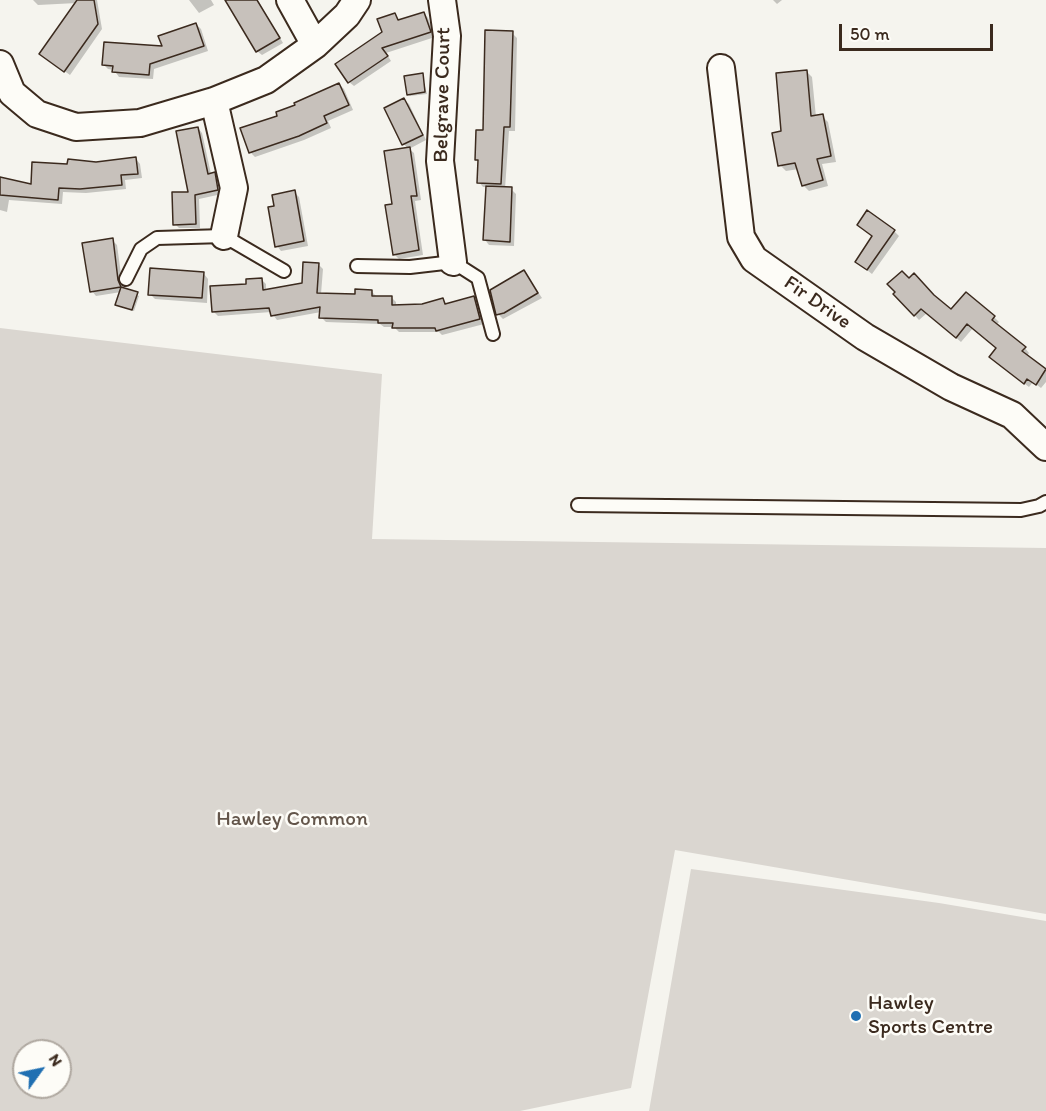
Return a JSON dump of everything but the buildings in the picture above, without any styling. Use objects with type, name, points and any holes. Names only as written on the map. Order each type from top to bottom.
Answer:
[{"type":"street","points":[[290,0],[315,45]]},
{"type":"street","points":[[0,64],[6,96],[37,114],[76,127],[140,123],[214,101],[266,80],[315,45],[347,15],[357,0]]},
{"type":"street","name":"Belgrave Court","points":[[442,0],[447,36],[440,161],[453,262]]},
{"type":"street","name":"Fir Drive","points":[[722,68],[741,237],[754,259],[865,337],[951,387],[1012,415],[1046,447]]},
{"type":"street","points":[[214,101],[234,188],[224,236]]},
{"type":"lane","points":[[126,279],[141,249],[157,238],[224,236],[284,271]]},
{"type":"lane","points":[[357,266],[410,267],[453,262],[478,278],[493,334]]},
{"type":"lane","points":[[578,505],[1021,510],[1039,507],[1046,502]]},
{"type":"green space","name":"Hawley Common","points":[[0,328],[382,374],[372,539],[1046,548],[1046,914],[675,850],[631,1088],[520,1111],[0,1111]]},
{"type":"green space","name":"Hawley Sports Centre","points":[[691,869],[939,903],[1046,921],[1046,1111],[649,1111]]},
{"type":"place","name":"Hawley Sports Centre","points":[[856,1016]]}]
